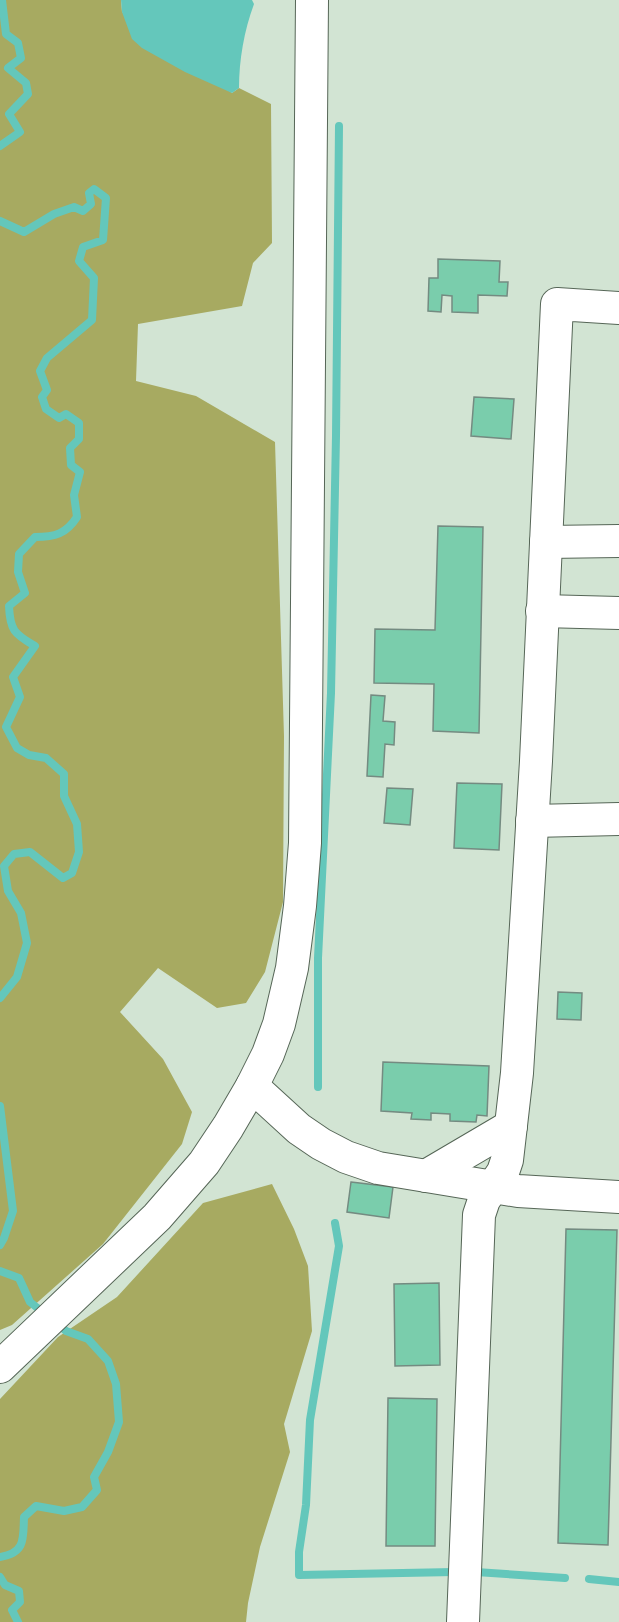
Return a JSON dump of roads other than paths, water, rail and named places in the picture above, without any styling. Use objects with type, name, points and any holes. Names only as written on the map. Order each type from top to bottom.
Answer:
[{"type":"street","points":[[0,1367],[158,1217],[204,1163],[252,1086],[267,1054],[279,1023],[292,969],[300,906],[304,843],[312,0]]},
{"type":"street","points":[[463,1622],[479,1215],[484,1200],[503,1172],[507,1161],[517,1073],[532,821],[557,304],[619,308]]},
{"type":"street","points":[[546,542],[619,541]]},
{"type":"street","points":[[542,611],[619,614]]},
{"type":"street","points":[[532,821],[619,819]]},
{"type":"street","points":[[252,1086],[299,1129],[321,1144],[346,1157],[378,1168],[518,1191],[619,1197]]},
{"type":"street","points":[[426,1176],[511,1126]]},
{"type":"water","points":[[121,0],[252,0],[254,4],[243,46],[239,88],[232,93],[185,72],[142,48],[132,39],[122,12]]},
{"type":"waterway","points":[[0,146],[20,132],[9,114],[28,94],[26,83],[8,68],[21,58],[18,43],[6,34],[2,0]]},
{"type":"waterway","points":[[318,1087],[318,958],[331,693],[339,126]]},
{"type":"waterway","points":[[0,221],[24,232],[54,214],[74,207],[83,211],[91,204],[89,193],[94,189],[106,198],[103,240],[83,247],[79,261],[94,278],[92,320],[47,358],[40,371],[47,390],[42,397],[46,409],[59,418],[66,414],[79,423],[79,439],[70,448],[71,465],[80,472],[74,495],[77,517],[64,531],[35,537],[19,554],[18,572],[25,593],[9,606],[14,630],[35,646],[13,677],[20,697],[6,727],[17,748],[29,755],[46,758],[64,774],[64,796],[77,824],[79,852],[72,873],[63,878],[30,852],[14,854],[4,866],[8,891],[21,913],[27,943],[17,977],[0,998]]},
{"type":"waterway","points":[[0,1106],[13,1211],[0,1245]]},
{"type":"waterway","points":[[335,1223],[339,1246],[310,1420],[306,1505],[299,1552],[299,1575],[454,1572]]},
{"type":"waterway","points":[[0,1271],[19,1278],[30,1302],[45,1314]]},
{"type":"waterway","points":[[0,1557],[15,1552],[19,1548],[23,1538],[24,1517],[36,1506],[64,1511],[82,1507],[97,1490],[94,1477],[108,1452],[119,1422],[116,1384],[108,1361],[88,1339],[66,1331],[57,1323]]},
{"type":"waterway","points":[[476,1572],[565,1578]]},
{"type":"waterway","points":[[0,1577],[5,1585],[19,1591],[20,1602],[12,1610],[18,1622]]},
{"type":"waterway","points":[[589,1579],[619,1582]]}]
